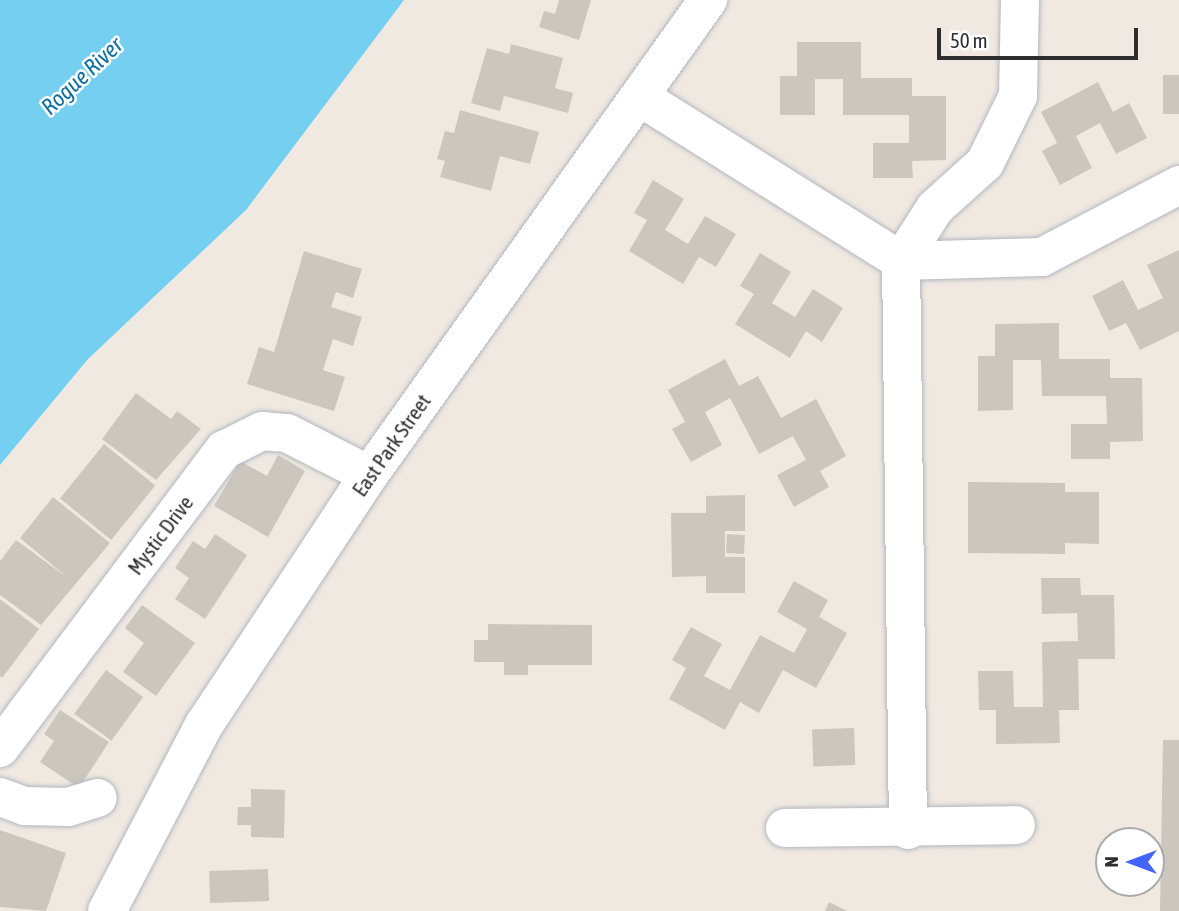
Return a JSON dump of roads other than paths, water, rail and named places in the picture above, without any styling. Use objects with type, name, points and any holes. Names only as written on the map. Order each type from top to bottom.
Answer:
[{"type":"street","name":"East Park Street","points":[[107,911],[204,724],[369,475],[643,99],[708,0]]},
{"type":"street","points":[[908,830],[901,261],[935,208],[985,163],[1018,96],[1020,0]]},
{"type":"street","points":[[643,99],[901,261],[1042,257],[1179,185]]},
{"type":"street","name":"Mystic Drive","points":[[0,748],[224,450],[262,432],[287,433],[369,475]]},
{"type":"street","points":[[0,797],[68,807],[98,798]]},
{"type":"street","points":[[785,828],[908,830],[1016,825]]},
{"type":"water","name":"Rogue River","points":[[0,0],[404,0],[246,210],[88,359],[0,465]]}]
